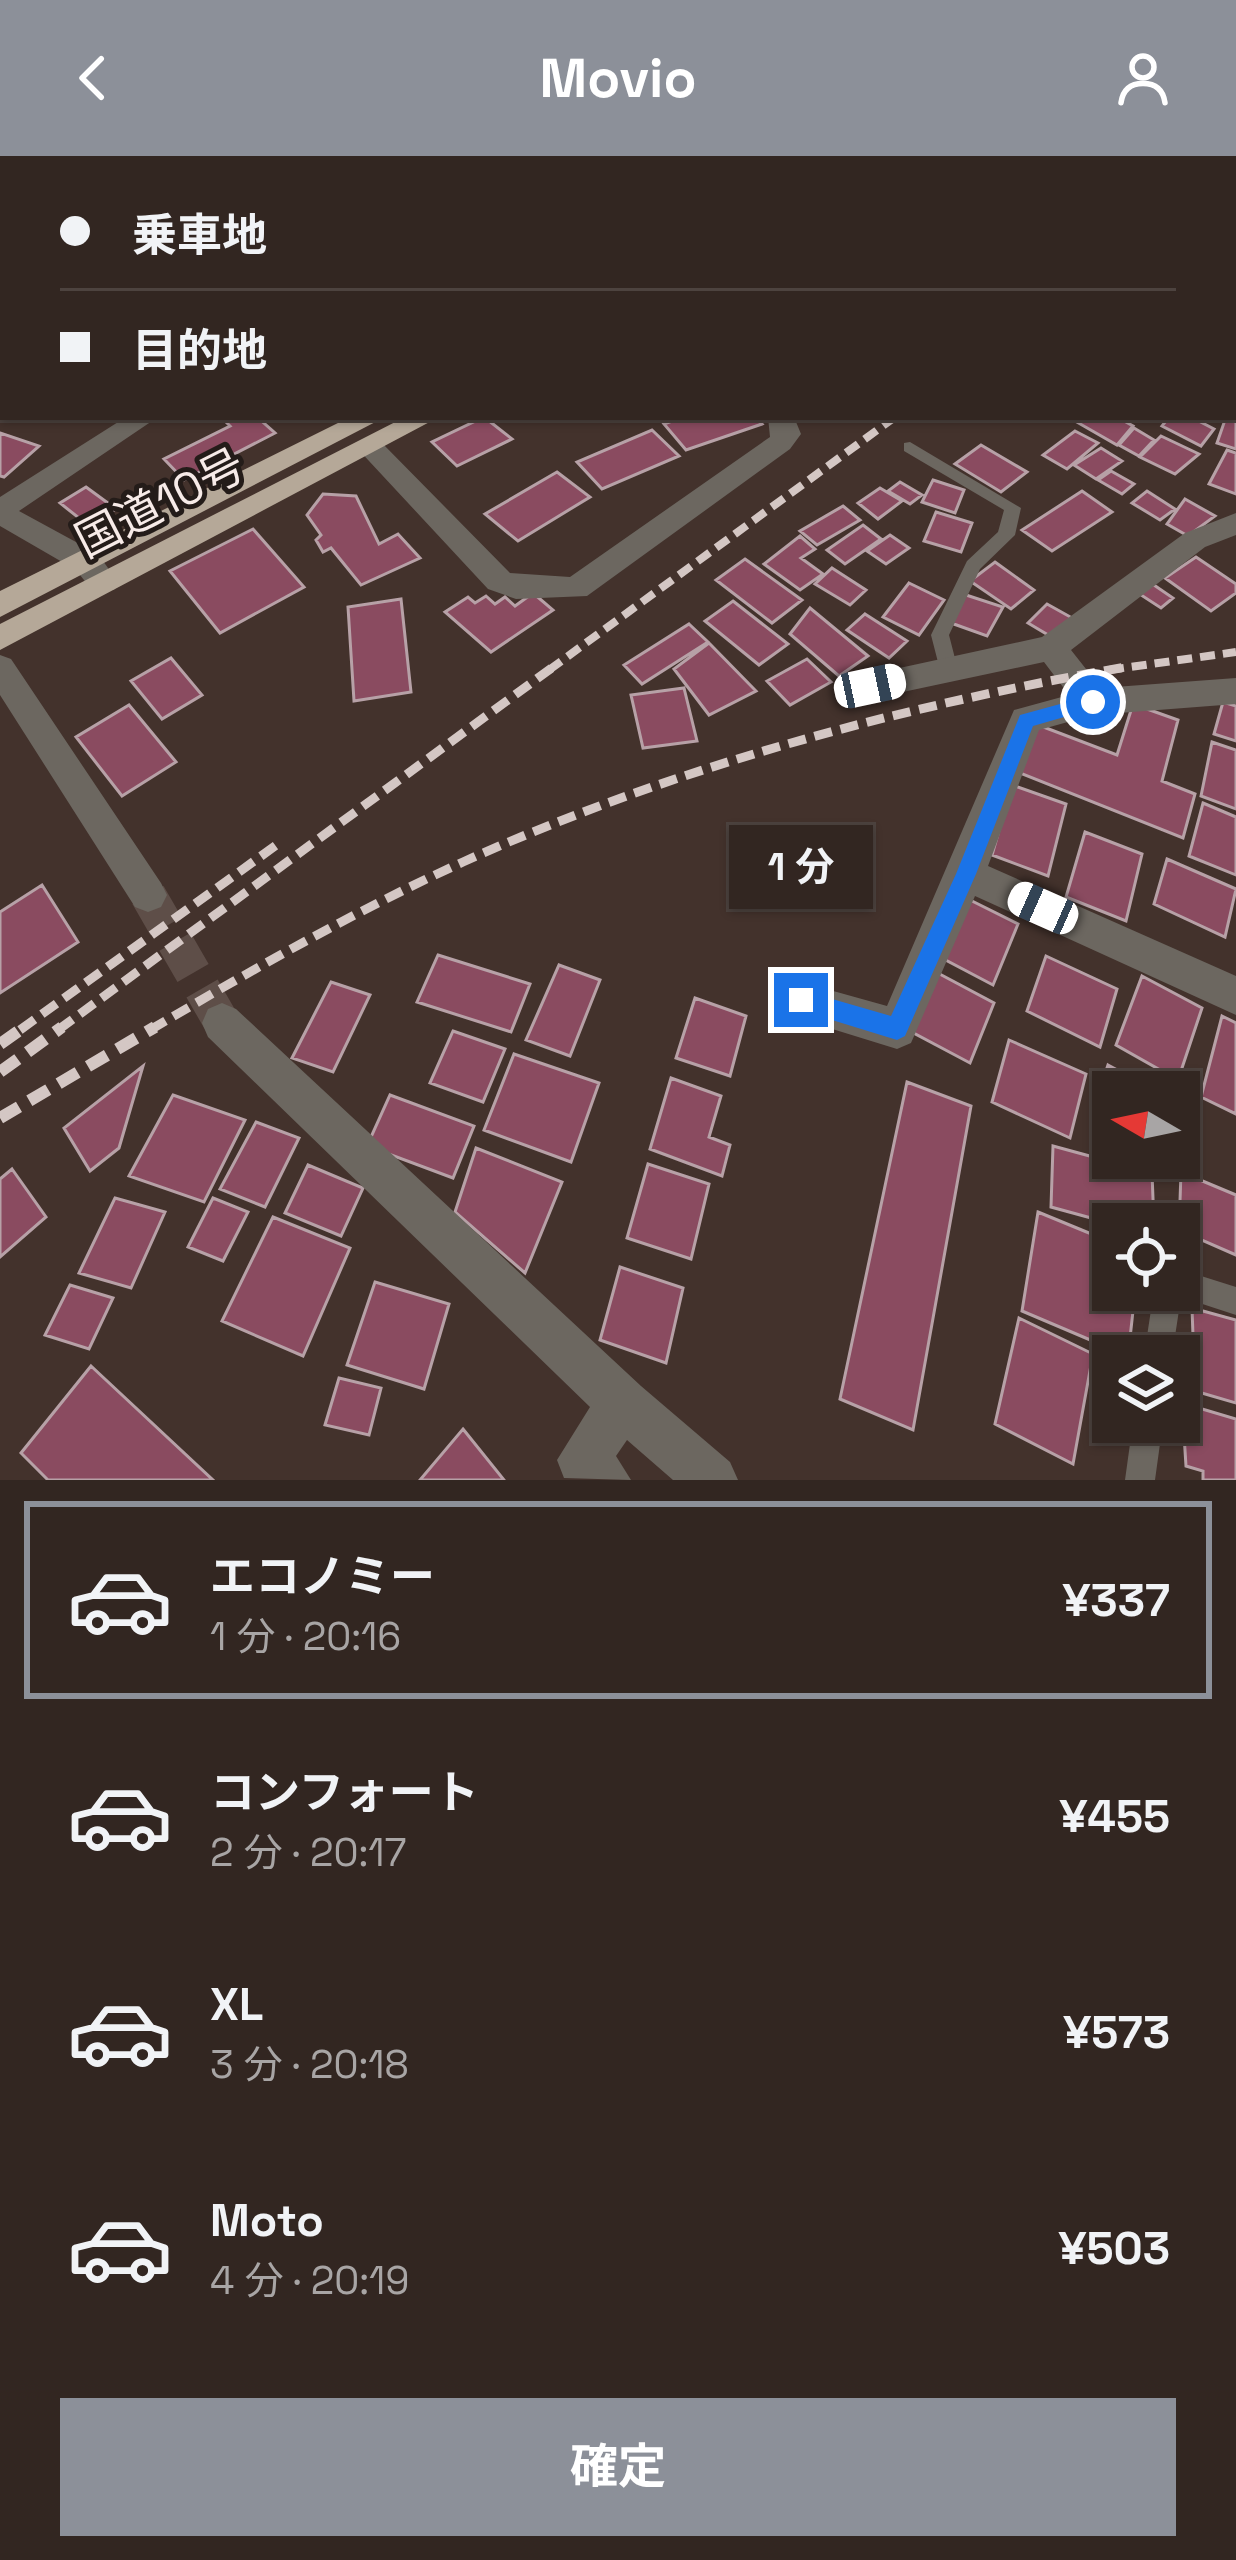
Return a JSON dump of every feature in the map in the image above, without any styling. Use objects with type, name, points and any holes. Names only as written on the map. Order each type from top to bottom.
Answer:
[{"type":"highway","name":"国道10号","points":[[0,605],[95,572],[371,432],[415,420]]},
{"type":"highway","name":"国道10号","points":[[0,638],[95,572]]},
{"type":"street","points":[[95,572],[0,512],[140,420]]},
{"type":"street","points":[[371,432],[499,581],[516,587],[569,590],[780,443],[787,434],[782,420]]},
{"type":"street","points":[[870,686],[1051,648],[1195,540],[1236,523]]},
{"type":"street","points":[[1051,648],[1093,702]]},
{"type":"street","points":[[0,668],[148,895]]},
{"type":"street","points":[[801,1000],[897,1029],[966,874],[1026,720],[1093,702],[1236,691]]},
{"type":"street","points":[[966,874],[1236,996]]},
{"type":"street","points":[[221,1023],[623,1404],[712,1480]]},
{"type":"street","points":[[605,1480],[582,1460],[623,1404]]},
{"type":"lane","points":[[910,447],[1013,508],[1006,535],[973,565],[940,635],[949,670]]},
{"type":"lane","points":[[1200,1289],[1236,1300]]},
{"type":"lane","points":[[1140,1480],[1145,1443]]},
{"type":"building","points":[[224,420],[260,420],[275,433],[184,480],[164,459],[230,426]]},
{"type":"building","points":[[478,420],[488,420],[512,439],[457,466],[432,442]]},
{"type":"building","points":[[759,420],[762,424],[686,450],[664,424]]},
{"type":"building","points":[[1122,420],[1133,426],[1117,445],[1075,421]]},
{"type":"building","points":[[1167,420],[1197,420],[1214,429],[1201,446],[1162,426]]},
{"type":"building","points":[[1225,420],[1236,420],[1236,449],[1217,443]]},
{"type":"building","points":[[1134,428],[1154,440],[1139,456],[1119,445]]},
{"type":"building","points":[[652,430],[679,456],[602,489],[577,462]]},
{"type":"building","points":[[1075,431],[1098,443],[1067,469],[1043,455]]},
{"type":"building","points":[[0,433],[39,446],[4,477],[0,476]]},
{"type":"building","points":[[1161,436],[1199,454],[1175,474],[1140,457]]},
{"type":"building","points":[[981,445],[1027,472],[1001,492],[955,464]]},
{"type":"building","points":[[1101,448],[1122,461],[1096,479],[1074,465]]},
{"type":"building","points":[[1227,450],[1236,453],[1236,494],[1209,484]]},
{"type":"building","points":[[1111,471],[1134,484],[1122,494],[1098,480]]},
{"type":"building","points":[[557,472],[590,497],[518,541],[485,514]]},
{"type":"building","points":[[933,480],[964,490],[955,513],[922,502]]},
{"type":"building","points":[[900,482],[922,495],[910,504],[888,491]]},
{"type":"building","points":[[86,487],[116,509],[89,526],[60,503]]},
{"type":"building","points":[[880,488],[902,501],[878,519],[858,503]]},
{"type":"building","points":[[1082,491],[1112,512],[1052,551],[1022,530]]},
{"type":"building","points":[[1147,491],[1175,509],[1160,520],[1132,503]]},
{"type":"building","points":[[323,494],[356,496],[379,544],[398,534],[420,558],[361,585],[331,548],[323,552],[316,540],[321,535],[307,515]]},
{"type":"building","points":[[1185,499],[1215,516],[1188,536],[1167,524]]},
{"type":"building","points":[[843,506],[860,520],[817,545],[800,531]]},
{"type":"building","points":[[936,512],[972,523],[961,552],[924,541]]},
{"type":"building","points":[[863,525],[881,539],[845,564],[827,550]]},
{"type":"building","points":[[253,529],[304,587],[220,633],[170,571]]},
{"type":"building","points":[[890,535],[909,548],[886,564],[867,551]]},
{"type":"building","points":[[800,536],[815,549],[801,558],[823,574],[800,590],[764,564]]},
{"type":"building","points":[[1196,557],[1236,584],[1236,593],[1211,611],[1165,578]]},
{"type":"building","points":[[745,559],[802,600],[772,623],[716,580]]},
{"type":"building","points":[[995,562],[1034,590],[1011,609],[970,581]]},
{"type":"building","points":[[832,568],[866,590],[850,605],[815,584]]},
{"type":"building","points":[[909,583],[944,600],[919,635],[883,617]]},
{"type":"building","points":[[1151,583],[1173,598],[1161,608],[1138,593]]},
{"type":"building","points":[[533,593],[553,610],[491,652],[445,612],[468,597],[475,603],[486,596],[495,604],[505,597],[515,606]]},
{"type":"building","points":[[963,594],[1003,607],[987,636],[951,623]]},
{"type":"building","points":[[401,599],[411,692],[354,701],[348,607]]},
{"type":"building","points":[[733,601],[788,644],[759,665],[705,621]]},
{"type":"building","points":[[1047,604],[1074,619],[1055,639],[1028,623]]},
{"type":"building","points":[[810,608],[868,656],[839,676],[790,634]]},
{"type":"building","points":[[865,614],[907,641],[889,658],[847,630]]},
{"type":"building","points":[[689,624],[708,642],[642,684],[624,665]]},
{"type":"building","points":[[709,643],[756,691],[709,715],[674,669]]},
{"type":"building","points":[[171,658],[202,695],[162,719],[131,681]]},
{"type":"building","points":[[807,659],[831,682],[790,705],[767,681]]},
{"type":"building","points":[[684,688],[697,741],[643,748],[631,695]]},
{"type":"building","points":[[1223,702],[1236,706],[1236,741],[1214,734]]},
{"type":"building","points":[[1133,704],[1178,720],[1162,781],[1195,794],[1183,838],[1015,771],[1033,723],[1117,755]]},
{"type":"building","points":[[129,705],[176,762],[122,796],[76,737]]},
{"type":"building","points":[[1212,742],[1236,750],[1236,809],[1201,796]]},
{"type":"building","points":[[1012,785],[1066,804],[1048,876],[992,855]]},
{"type":"building","points":[[1203,803],[1236,817],[1236,875],[1189,856]]},
{"type":"building","points":[[1085,832],[1142,854],[1126,921],[1066,897]]},
{"type":"building","points":[[1167,859],[1236,889],[1225,937],[1154,904]]},
{"type":"building","points":[[42,885],[78,942],[0,993],[0,912]]},
{"type":"building","points":[[966,898],[1018,924],[993,985],[940,957]]},
{"type":"building","points":[[438,955],[530,984],[511,1032],[417,1002]]},
{"type":"building","points":[[1046,956],[1117,989],[1100,1047],[1027,1011]]},
{"type":"building","points":[[559,965],[600,980],[570,1056],[526,1040]]},
{"type":"building","points":[[934,971],[994,1003],[970,1063],[908,1030]]},
{"type":"building","points":[[1142,976],[1202,1008],[1181,1071],[1162,1071],[1116,1045]]},
{"type":"building","points":[[331,982],[370,995],[333,1072],[292,1058]]},
{"type":"building","points":[[695,998],[746,1016],[730,1076],[676,1058]]},
{"type":"building","points":[[1222,1016],[1236,1023],[1236,1114],[1201,1097]]},
{"type":"building","points":[[453,1031],[505,1049],[483,1102],[430,1083]]},
{"type":"building","points":[[1009,1040],[1086,1074],[1070,1138],[992,1102]]},
{"type":"building","points":[[514,1054],[599,1083],[571,1162],[484,1130]]},
{"type":"building","points":[[143,1066],[119,1148],[90,1171],[64,1128]]},
{"type":"building","points":[[671,1078],[721,1096],[709,1137],[730,1145],[722,1176],[650,1149]]},
{"type":"building","points":[[907,1082],[971,1106],[913,1430],[840,1399]]},
{"type":"building","points":[[173,1095],[245,1120],[204,1202],[129,1176]]},
{"type":"building","points":[[390,1095],[474,1126],[453,1178],[367,1146]]},
{"type":"building","points":[[256,1122],[299,1138],[265,1207],[220,1189]]},
{"type":"building","points":[[1053,1146],[1092,1157],[1092,1179],[1152,1179],[1153,1203],[1092,1203],[1092,1218],[1051,1207]]},
{"type":"building","points":[[476,1148],[562,1182],[525,1273],[455,1212]]},
{"type":"building","points":[[648,1164],[709,1184],[691,1259],[627,1238]]},
{"type":"building","points":[[308,1165],[363,1188],[341,1236],[285,1213]]},
{"type":"building","points":[[12,1169],[46,1217],[0,1257],[0,1179]]},
{"type":"building","points":[[1181,1179],[1198,1179],[1236,1195],[1236,1255],[1200,1239],[1200,1203],[1180,1203]]},
{"type":"building","points":[[115,1198],[165,1212],[131,1288],[79,1273]]},
{"type":"building","points":[[213,1198],[248,1212],[223,1261],[188,1247]]},
{"type":"building","points":[[1038,1212],[1092,1234],[1092,1311],[1133,1311],[1130,1335],[1092,1335],[1092,1341],[1022,1311]]},
{"type":"building","points":[[273,1217],[350,1248],[303,1356],[222,1321]]},
{"type":"building","points":[[620,1267],[683,1288],[666,1363],[600,1340]]},
{"type":"building","points":[[375,1282],[449,1304],[424,1389],[347,1365]]},
{"type":"building","points":[[70,1285],[113,1298],[89,1349],[45,1335]]},
{"type":"building","points":[[1192,1311],[1236,1320],[1236,1403],[1200,1392],[1200,1335],[1193,1335]]},
{"type":"building","points":[[1019,1318],[1092,1354],[1073,1464],[995,1424]]},
{"type":"building","points":[[91,1366],[213,1480],[48,1480],[21,1453]]},
{"type":"building","points":[[339,1378],[381,1388],[369,1435],[325,1425]]},
{"type":"building","points":[[1200,1408],[1236,1419],[1236,1480],[1203,1480],[1203,1471],[1186,1466],[1185,1443],[1200,1443]]},
{"type":"building","points":[[463,1429],[504,1480],[420,1480]]},
{"type":"tunnel","points":[[148,895],[222,1023]]},
{"type":"railway","points":[[549,670],[891,420]]},
{"type":"railway","points":[[1113,669],[1236,652]]},
{"type":"railway","points":[[58,1030],[553,667]]},
{"type":"railway","points":[[1113,669],[1126,667]]},
{"type":"railway","points":[[150,1030],[423,881],[623,797],[872,721],[1113,669]]},
{"type":"railway","points":[[1109,670],[1113,669]]},
{"type":"railway","points":[[20,1030],[282,841]]},
{"type":"railway","points":[[0,1044],[24,1027]]},
{"type":"railway","points":[[0,1072],[62,1027]]},
{"type":"railway","points":[[0,1118],[155,1027]]},
{"type":"route","points":[[801,1000],[897,1029],[966,874],[1026,720],[1093,702]]}]
